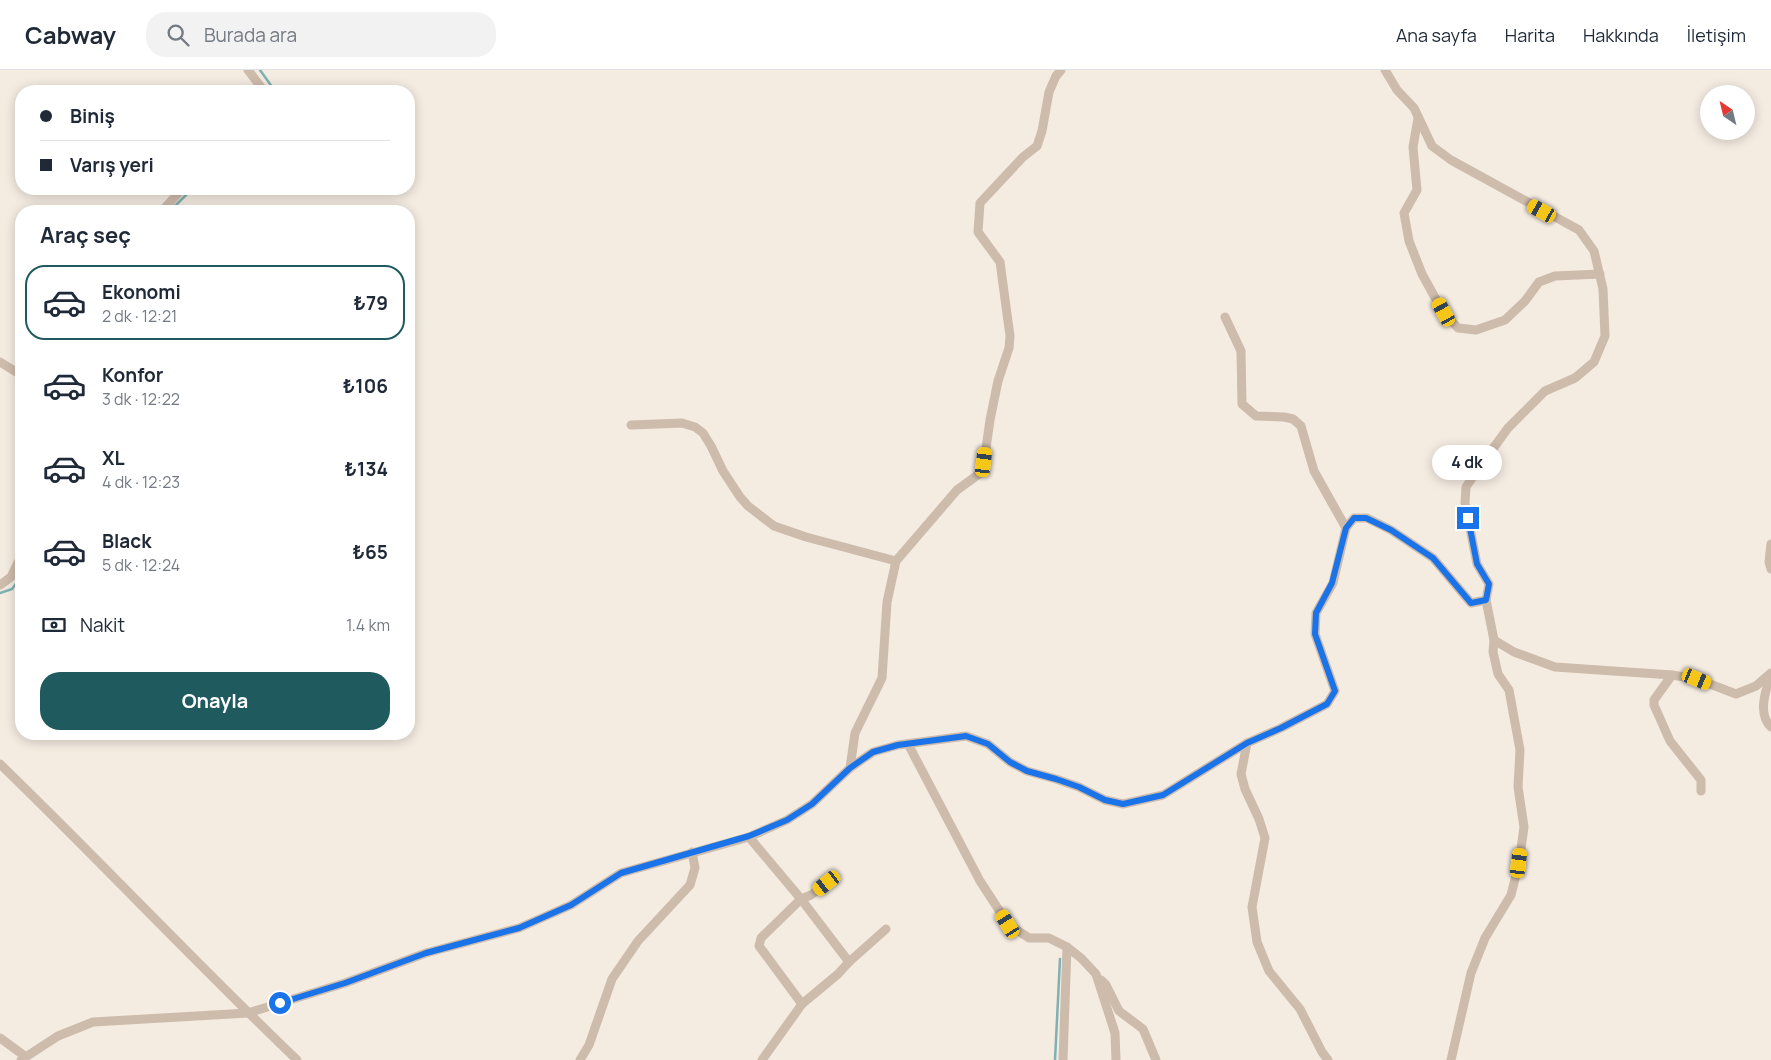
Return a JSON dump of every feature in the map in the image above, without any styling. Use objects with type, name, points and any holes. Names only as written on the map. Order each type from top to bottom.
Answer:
[{"type":"street","points":[[248,70],[259,85]]},
{"type":"street","points":[[850,768],[855,733],[882,678],[887,602],[896,561],[957,490],[978,474],[984,462],[998,381],[1010,336],[1000,262],[978,232],[980,203],[1023,157],[1037,146],[1042,131],[1049,92],[1056,76],[1061,70]]},
{"type":"street","points":[[1385,70],[1398,90],[1414,108],[1432,146],[1451,160],[1579,230],[1594,251],[1603,289],[1605,336],[1594,362],[1575,378],[1545,391],[1508,428],[1480,464],[1466,487],[1465,503],[1477,564],[1489,584],[1486,600],[1494,640],[1493,652],[1498,674],[1509,690],[1520,750],[1518,787],[1524,827],[1519,863],[1511,895],[1485,938],[1471,973],[1451,1060]]},
{"type":"street","points":[[1418,118],[1412,147],[1417,190],[1404,213],[1409,241],[1422,274],[1444,312],[1458,328],[1476,330],[1505,320],[1525,301],[1539,282],[1555,276],[1600,274]]},
{"type":"street","points":[[167,205],[177,195]]},
{"type":"street","points":[[1225,317],[1241,351],[1242,404],[1256,416],[1284,417],[1302,426],[1314,470],[1346,528]]},
{"type":"street","points":[[0,362],[15,371]]},
{"type":"street","points":[[631,426],[682,423],[695,427],[703,433],[712,446],[723,471],[740,497],[748,506],[774,526],[806,537],[896,561]]},
{"type":"street","points":[[0,1038],[24,1058],[58,1036],[93,1022],[248,1013],[345,983],[426,953],[519,928],[571,905],[621,873],[749,836],[787,820],[812,804],[850,768],[873,752],[908,744],[966,736],[988,744],[1010,762],[1027,771],[1079,787],[1105,800],[1123,804],[1163,795],[1247,743],[1327,704],[1335,691],[1315,634],[1316,613],[1332,583],[1346,528],[1354,518],[1366,518],[1391,530],[1433,558],[1471,603],[1486,600]]},
{"type":"street","points":[[1771,544],[1769,562],[1771,569]]},
{"type":"street","points":[[0,585],[11,577],[15,569]]},
{"type":"street","points":[[1494,640],[1514,652],[1555,667],[1672,674],[1697,679],[1736,694],[1756,686],[1771,673]]},
{"type":"street","points":[[1771,673],[1765,694],[1764,711],[1767,723],[1771,727]]},
{"type":"street","points":[[1672,674],[1654,700],[1654,706],[1670,741],[1701,780],[1701,791]]},
{"type":"street","points":[[1247,743],[1242,774],[1245,789],[1259,819],[1264,838],[1252,907],[1258,942],[1269,971],[1300,1009],[1328,1060]]},
{"type":"street","points":[[908,744],[980,881],[1008,924],[1030,938],[1049,938],[1067,947],[1081,958],[1106,986],[1119,1011],[1143,1029],[1156,1060]]},
{"type":"street","points":[[0,764],[297,1060]]},
{"type":"street","points":[[749,836],[801,899],[849,962]]},
{"type":"street","points":[[580,1060],[589,1044],[612,978],[638,941],[690,885],[695,868],[692,852]]},
{"type":"street","points":[[802,1004],[759,946],[761,938],[801,899],[811,895],[827,883]]},
{"type":"street","points":[[762,1060],[802,1004],[838,974],[886,929]]},
{"type":"street","points":[[1063,1060],[1067,947]]},
{"type":"street","points":[[1096,974],[1115,1033],[1116,1060]]},
{"type":"waterway","points":[[260,70],[271,85]]},
{"type":"waterway","points":[[176,205],[186,195]]},
{"type":"waterway","points":[[0,593],[12,589],[15,585]]},
{"type":"waterway","points":[[1055,1060],[1060,959]]},
{"type":"route","points":[[280,1003],[345,983],[426,953],[519,928],[571,905],[621,873],[749,836],[787,820],[812,804],[850,768],[873,752],[898,745],[966,736],[988,744],[1010,762],[1027,771],[1079,787],[1105,800],[1123,804],[1163,795],[1247,743],[1327,704],[1335,691],[1315,634],[1316,613],[1332,583],[1346,528],[1354,518],[1366,518],[1391,530],[1433,558],[1471,603],[1486,600],[1489,584],[1477,564],[1468,518]]}]
